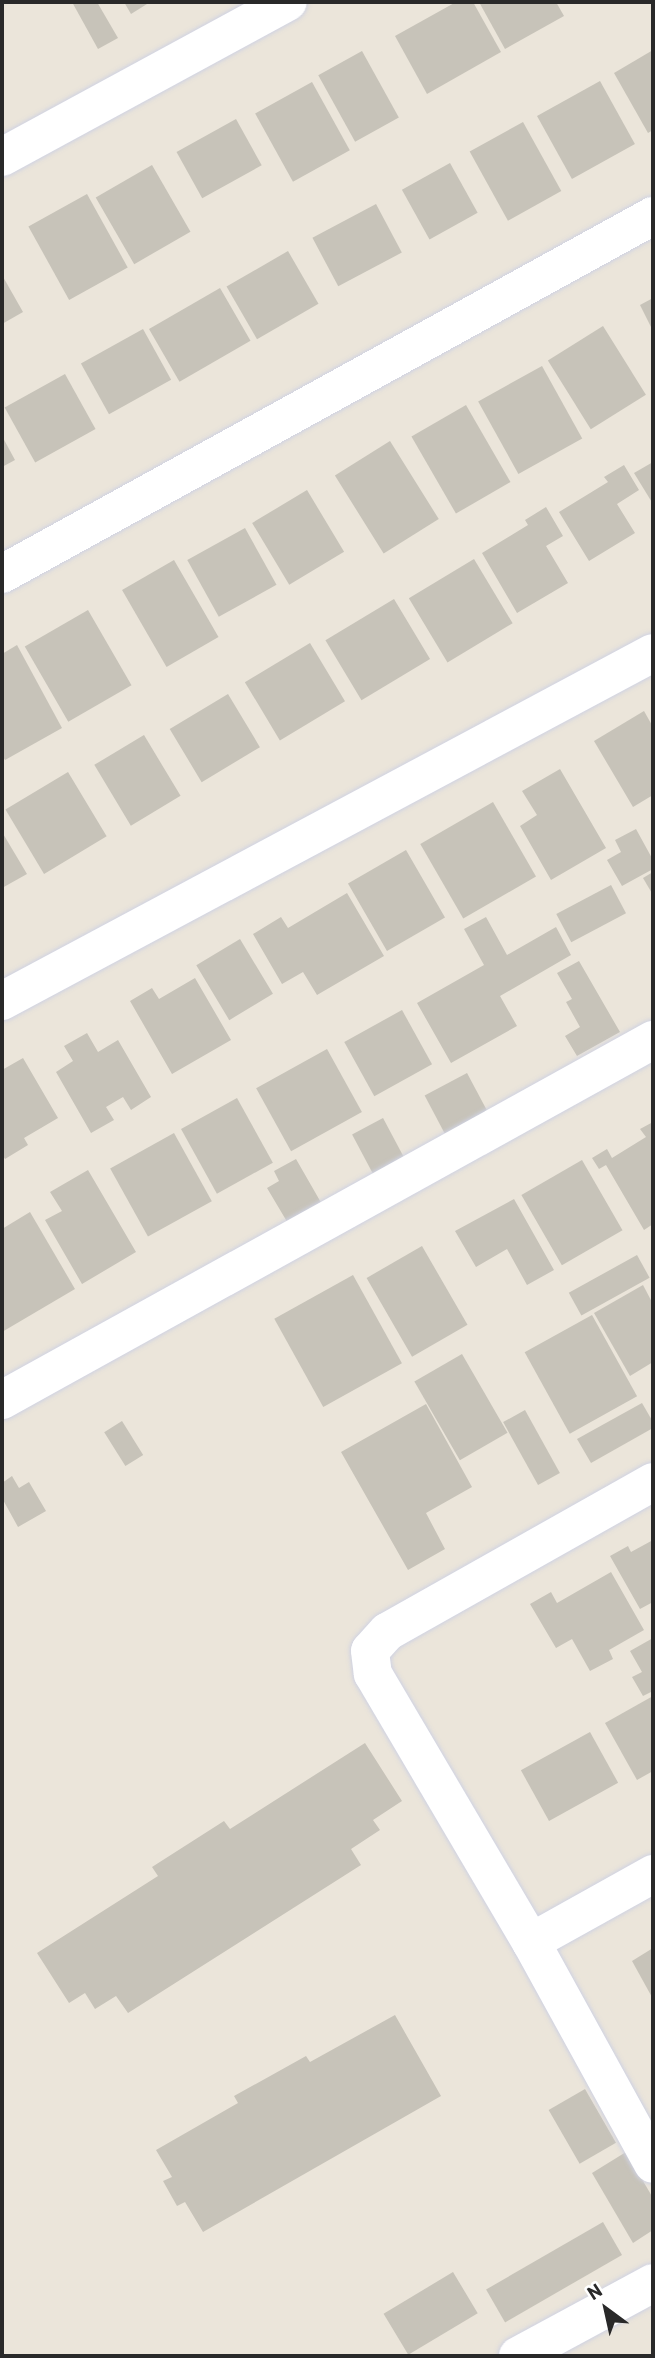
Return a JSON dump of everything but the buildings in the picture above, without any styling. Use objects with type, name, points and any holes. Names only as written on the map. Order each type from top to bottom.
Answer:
[{"type":"street","points":[[2,157],[288,2]]},
{"type":"street","points":[[2,575],[653,216]]},
{"type":"street","points":[[2,1002],[653,653]]},
{"type":"street","points":[[2,1400],[653,1040]]},
{"type":"street","points":[[653,1482],[387,1632],[370,1651],[373,1674],[531,1942],[653,2164]]},
{"type":"street","points":[[531,1942],[653,1874]]},
{"type":"street","points":[[518,2356],[653,2283]]}]
